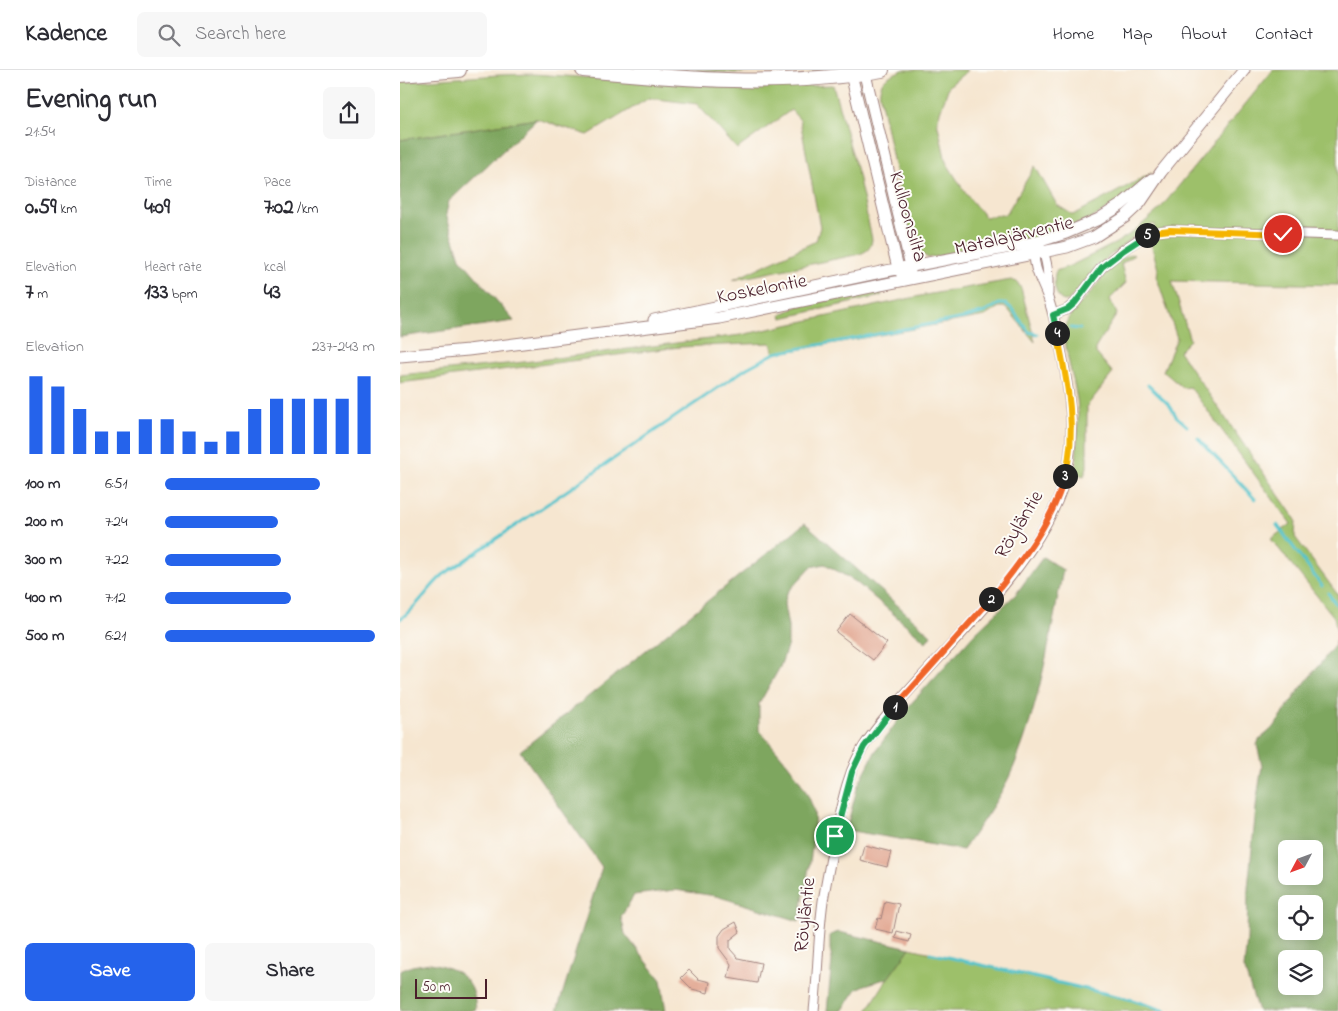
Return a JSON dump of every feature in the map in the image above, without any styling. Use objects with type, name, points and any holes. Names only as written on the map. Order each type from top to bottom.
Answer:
[{"type":"highway","points":[[400,75],[459,70]]},
{"type":"highway","points":[[583,70],[645,76],[727,80],[774,80],[882,70]]},
{"type":"main road","name":"Matalajärventie","points":[[907,280],[1067,247],[1094,236],[1126,217],[1147,195],[1161,172],[1244,70]]},
{"type":"main road","name":"Kulloonsilta","points":[[858,72],[911,266],[907,280]]},
{"type":"main road","name":"Kulloonsilta","points":[[858,72],[898,268],[907,280]]},
{"type":"main road","name":"Matalajärventie","points":[[898,268],[1037,242],[1066,233],[1098,219],[1121,205],[1161,172]]},
{"type":"main road","name":"Koskelontie","points":[[624,329],[664,318],[898,268]]},
{"type":"main road","name":"Koskelontie","points":[[400,356],[468,350],[719,318],[907,280]]},
{"type":"street","points":[[1053,315],[1068,309],[1075,303],[1109,261],[1141,238],[1154,232],[1170,230],[1338,235]]},
{"type":"street","name":"Röyläntie","points":[[814,1011],[823,903],[840,812],[852,772],[864,747],[896,705],[984,608],[1024,558],[1049,517],[1062,488],[1070,459],[1072,419],[1067,380],[1053,315],[1036,269],[1039,254],[1037,242]]},
{"type":"green space","points":[[657,70],[830,70],[736,73]]},
{"type":"green space","points":[[903,70],[968,70],[949,86],[937,121],[946,162],[966,194],[985,217],[1006,214],[1035,166],[1057,205],[1073,215],[1152,173],[1117,203],[1091,218],[1070,227],[1023,241],[928,258],[916,250],[908,231],[880,97],[881,86],[885,79]]},
{"type":"green space","points":[[1273,70],[1338,70],[1338,285],[1172,281],[1190,340],[1179,351],[1296,520],[1295,537],[1338,595],[1338,636],[1334,617],[1271,539],[1291,524],[1190,387],[1183,388],[1163,371],[1177,338],[1157,278],[1158,269],[1150,240],[1153,238],[1155,224],[1147,226],[1097,266],[1069,300],[1064,301],[1058,296],[1054,280],[1056,271],[1116,243],[1133,232],[1160,209]]},
{"type":"green space","points":[[533,74],[749,88],[833,85],[858,175],[872,239],[870,247],[860,254],[733,280],[816,241],[820,227],[800,120],[791,110],[737,149],[697,104],[649,98],[588,135],[537,119],[400,140],[400,82]]},
{"type":"green space","points":[[537,119],[449,201],[446,214],[460,258],[514,321],[400,337],[400,140]]},
{"type":"green space","points":[[1132,254],[1134,255],[1121,264],[1126,283],[1110,299],[1117,314],[1096,347],[1096,353],[1113,373],[1087,406],[1087,467],[1084,476],[1078,474],[1077,470],[1078,406],[1066,349],[1067,323],[1075,310],[1110,269],[1120,260]]},
{"type":"green space","points":[[1011,280],[1017,282],[1021,288],[1035,342],[1006,307],[999,307],[985,316],[774,354],[771,343],[679,347],[400,383],[400,375],[516,363],[741,335],[925,295]]},
{"type":"green space","points":[[882,290],[881,296],[782,318],[781,315],[798,306]]},
{"type":"green space","points":[[805,523],[931,635],[926,642],[856,582],[825,564],[811,567],[787,593],[784,604],[788,627],[788,644],[780,667],[759,704],[759,730],[797,776],[813,808],[814,830],[799,921],[716,896],[675,890],[634,895],[621,917],[625,934],[661,980],[666,1011],[557,1011],[602,867],[520,751]]},
{"type":"green space","points":[[1043,557],[1063,570],[1038,694],[1023,742],[1004,788],[963,850],[846,830],[858,785],[875,752],[907,708],[975,633],[1016,594]]},
{"type":"green space","points":[[1338,641],[1338,1011],[1258,1011],[1244,968],[1247,940],[1248,888],[1262,766],[1257,745],[1259,740],[1275,726],[1297,693]]},
{"type":"green space","points":[[839,932],[910,948],[888,978],[857,989],[842,1011],[827,1011],[832,960],[830,935]]},
{"type":"green space","points":[[910,948],[1129,999],[1166,1011],[867,1011]]},
{"type":"green space","points":[[430,963],[449,968],[460,974],[469,983],[473,991],[476,1009],[471,1011],[400,1011],[400,971],[412,966]]},
{"type":"building","points":[[850,614],[887,643],[873,660],[836,632]]},
{"type":"building","points":[[864,845],[891,852],[887,867],[860,860]]},
{"type":"building","points":[[885,901],[899,904],[893,933],[875,929],[878,918],[881,919]]},
{"type":"building","points":[[736,922],[740,932],[730,940],[730,949],[738,958],[761,963],[757,983],[728,978],[731,964],[719,948],[719,936],[724,929]]},
{"type":"building","points":[[897,931],[911,935],[909,942],[895,938]]},
{"type":"building","points":[[689,970],[698,979],[710,982],[708,993],[692,989],[681,978]]},
{"type":"waterway","points":[[400,619],[412,609],[443,575],[747,368],[775,353],[964,318],[985,312],[999,304],[1006,304],[1029,332],[1037,334]]},
{"type":"waterway","points":[[1071,328],[1080,329]]},
{"type":"waterway","points":[[1148,385],[1187,426]]},
{"type":"waterway","points":[[1198,438],[1255,499]]},
{"type":"waterway","points":[[1277,525],[1322,586]]},
{"type":"waterway","points":[[1328,593],[1338,607]]},
{"type":"waterway","points":[[930,953],[1129,999],[1166,1011]]},
{"type":"route","points":[[835,836],[852,772],[864,747],[896,705],[984,608],[1024,558],[1049,517],[1062,488],[1070,459],[1072,419],[1067,380],[1053,315],[1068,309],[1075,303],[1102,267],[1141,238],[1154,232],[1170,230],[1283,234]]}]
